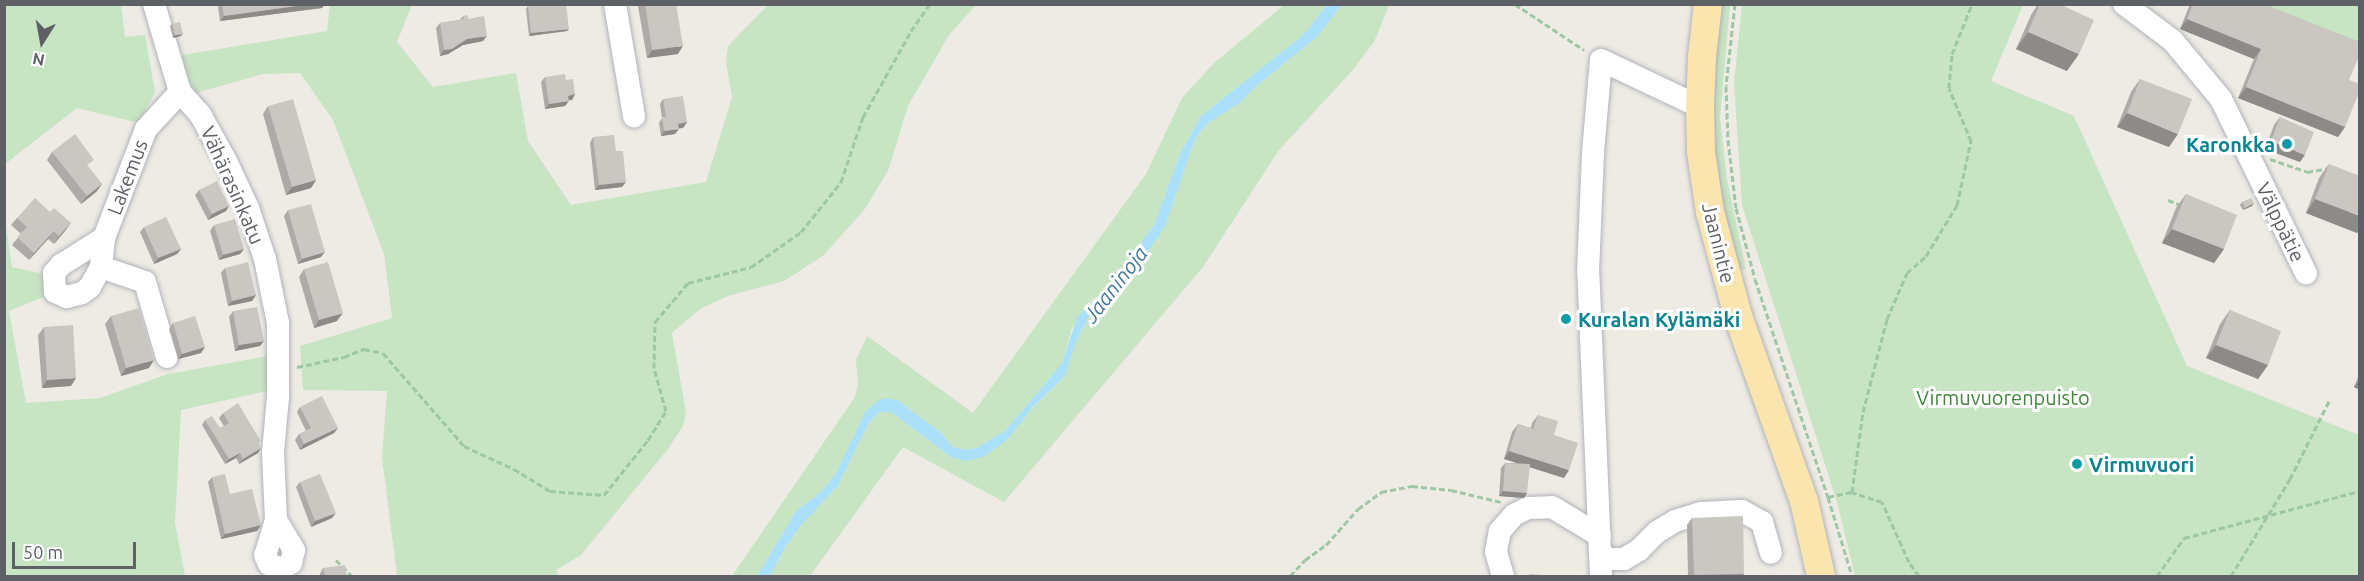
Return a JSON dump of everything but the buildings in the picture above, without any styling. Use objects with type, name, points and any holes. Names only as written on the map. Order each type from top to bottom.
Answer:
[{"type":"main road","name":"Jaanintie","points":[[1708,4],[1702,57],[1700,107],[1701,152],[1712,223],[1738,316],[1804,501],[1821,576]]},
{"type":"street","name":"Vähärasinkatu","points":[[154,4],[180,92],[200,114],[226,161],[248,208],[266,259],[278,323],[273,452],[276,520]]},
{"type":"street","points":[[615,4],[634,116]]},
{"type":"street","name":"Välppätie","points":[[2124,4],[2173,41],[2221,99],[2306,273]]},
{"type":"street","points":[[1601,576],[1588,272],[1593,153],[1601,60],[1700,107]]},
{"type":"street","name":"Lakemus","points":[[104,238],[61,265],[54,273],[52,286],[55,292],[67,297],[86,291],[101,267],[104,238],[146,129],[180,92]]},
{"type":"street","points":[[101,267],[145,282],[167,357]]},
{"type":"street","points":[[1503,576],[1496,551],[1500,531],[1514,515],[1526,509],[1552,507],[1600,545],[1610,559],[1624,559],[1639,550]]},
{"type":"street","points":[[1620,576],[1639,550],[1657,532],[1675,521],[1701,513],[1742,511],[1762,522],[1771,554]]},
{"type":"path","points":[[278,366],[302,367],[344,357],[364,349],[383,353],[464,446],[514,469],[550,491],[604,495],[648,440],[666,411],[654,368],[655,322],[688,284],[751,267],[801,232],[841,182],[863,117],[911,31],[930,4]]},
{"type":"path","points":[[1515,4],[1601,60]]},
{"type":"path","points":[[1735,4],[1726,86],[1728,140],[1736,208],[1755,279],[1828,496],[1852,576]]},
{"type":"path","points":[[1852,492],[1863,412],[1887,319],[1907,273],[1926,256],[1957,205],[1971,141],[1949,88],[1952,54],[1972,4]]},
{"type":"path","points":[[2264,159],[2268,158],[2307,172],[2327,167],[2336,170]]},
{"type":"path","points":[[2168,200],[2188,208]]},
{"type":"path","points":[[2231,576],[2290,479],[2329,400]]},
{"type":"path","points":[[1290,576],[1305,560],[1326,545],[1358,509],[1381,492],[1412,486],[1451,490],[1526,509]]},
{"type":"path","points":[[2157,576],[2184,538],[2360,491]]},
{"type":"path","points":[[1828,496],[1852,492],[1881,502],[1909,562],[1919,576]]},
{"type":"path","points":[[336,560],[352,576]]},
{"type":"green space","points":[[5,5],[121,5],[125,37],[145,35],[155,92],[139,123],[77,108],[5,164]]},
{"type":"green space","points":[[330,5],[412,5],[397,42],[433,87],[516,73],[528,141],[571,205],[706,182],[732,97],[726,63],[728,46],[768,5],[976,5],[949,35],[908,106],[888,171],[864,210],[824,255],[784,281],[728,296],[700,309],[672,333],[686,413],[683,426],[668,449],[581,555],[556,570],[558,576],[397,576],[382,457],[387,391],[303,390],[300,346],[392,318],[384,254],[333,120],[300,73],[263,74],[196,93],[177,56],[327,31]]},
{"type":"green space","points":[[1284,5],[1327,5],[1303,35],[1201,116],[1181,151],[1154,225],[1111,284],[1087,305],[1072,328],[1062,363],[1005,431],[977,448],[966,450],[953,447],[941,433],[897,400],[865,412],[836,473],[822,491],[796,511],[757,576],[732,576],[855,397],[858,384],[856,360],[867,336],[973,413],[1146,174],[1182,98],[1214,63]]},
{"type":"green space","points":[[1342,5],[1389,5],[1374,42],[1352,71],[1279,150],[1203,267],[1004,502],[903,447],[810,576],[770,576],[786,546],[803,523],[837,487],[867,426],[879,412],[891,412],[951,457],[983,457],[1053,388],[1065,376],[1076,342],[1088,318],[1125,287],[1165,226],[1195,139],[1208,123],[1241,102],[1255,87],[1318,36]]},
{"type":"green space","points":[[1718,5],[1730,5],[1720,118],[1727,179],[1746,269],[1736,272],[1729,250],[1710,137]]},
{"type":"green space","name":"Virmuvuorenpuisto","points":[[1742,5],[2023,5],[1991,81],[2074,116],[2187,366],[2359,435],[2359,576],[1855,576],[1837,502],[1742,205],[1734,83]]},
{"type":"green space","points":[[2231,5],[2359,5],[2359,59],[2356,54]]},
{"type":"green space","points":[[4,213],[12,267],[44,274],[46,296],[9,311],[26,403],[100,398],[168,374],[268,356],[267,391],[181,410],[175,523],[185,576],[5,576]]},
{"type":"water","name":"Jaaninoja","points":[[1327,5],[1342,5],[1318,36],[1255,87],[1241,102],[1208,123],[1195,139],[1165,226],[1125,287],[1088,318],[1076,342],[1065,376],[1032,408],[1007,440],[983,457],[966,461],[951,457],[891,412],[879,412],[867,426],[837,487],[803,523],[786,546],[770,576],[757,576],[796,511],[822,491],[836,473],[865,412],[877,401],[886,398],[897,400],[941,433],[953,447],[965,450],[977,448],[1005,431],[1062,363],[1077,317],[1111,284],[1154,225],[1181,151],[1201,116],[1303,35]]},
{"type":"place","name":"Karonkka","points":[[2287,144]]},
{"type":"place","name":"Kuralan Kylämäki","points":[[1566,319]]},
{"type":"place","name":"Virmuvuori","points":[[2077,464]]}]
